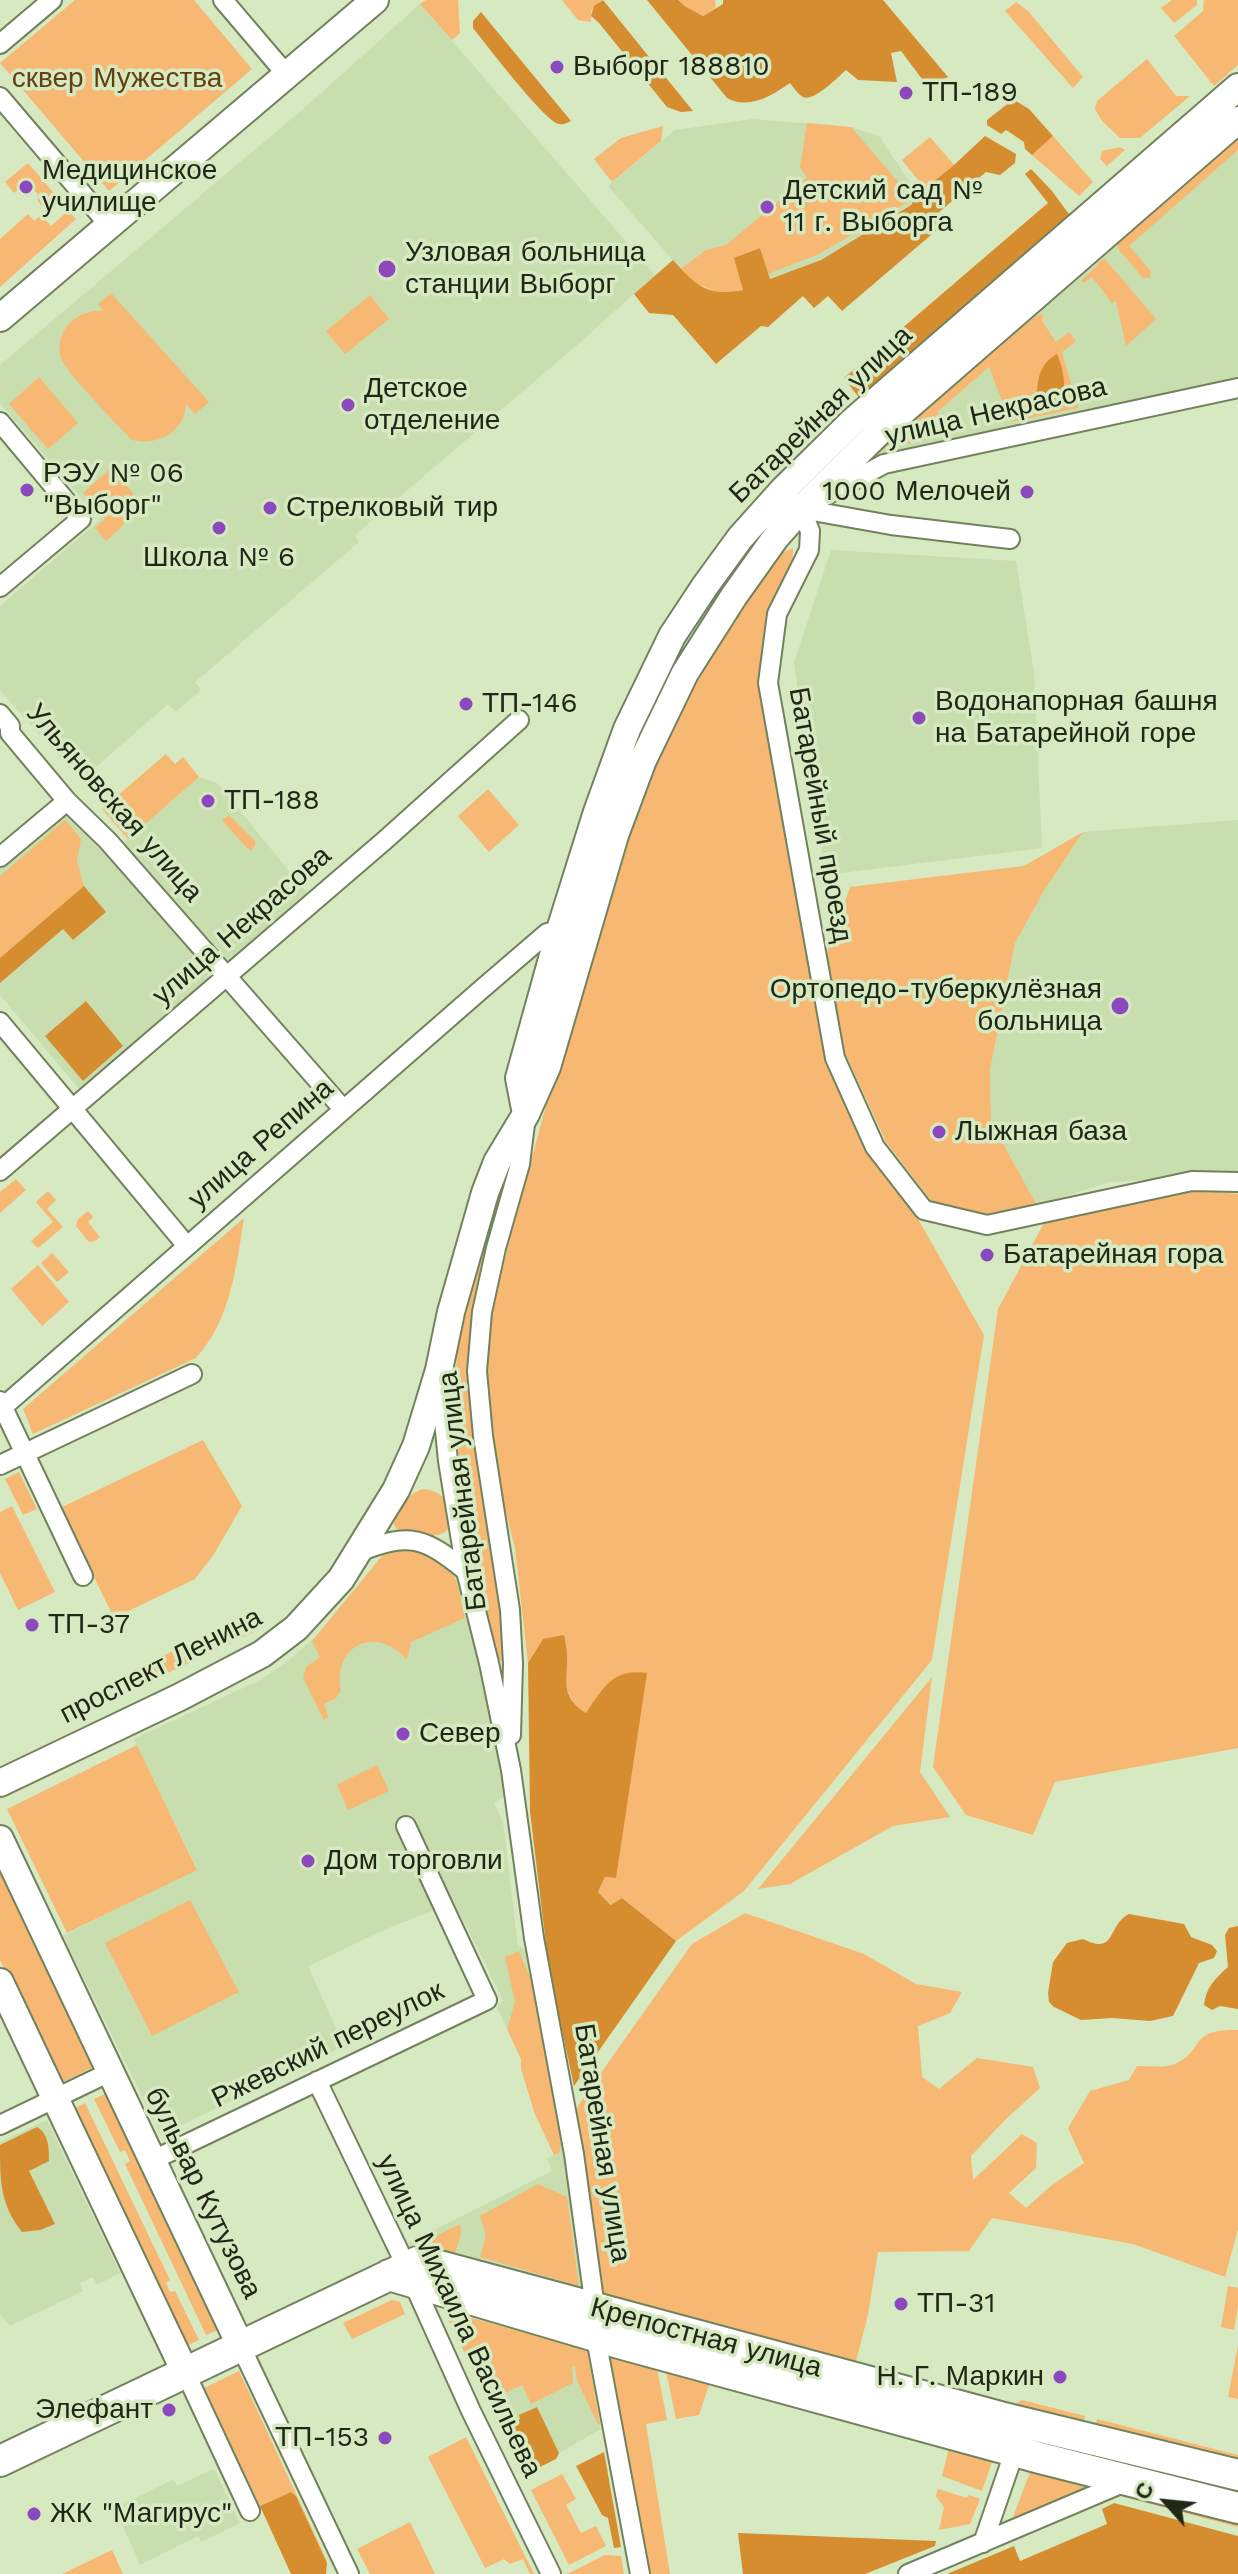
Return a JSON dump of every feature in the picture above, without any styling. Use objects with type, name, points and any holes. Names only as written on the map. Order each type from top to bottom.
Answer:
[{"type":"main road","name":"Крепостная улица","points":[[402,2275],[596,2322],[1019,2436]]},
{"type":"main road","points":[[0,2461],[402,2275]]},
{"type":"main road","points":[[1019,2436],[1238,2475]]},
{"type":"main road","points":[[1019,2436],[1130,2480],[1238,2508]]},
{"type":"street","points":[[0,44],[52,0]]},
{"type":"street","points":[[223,0],[286,74]]},
{"type":"street","points":[[0,318],[375,0]]},
{"type":"street","points":[[0,97],[109,225]]},
{"type":"street","name":"Батарейная улица","points":[[511,1770],[513,1664],[510,1610],[483,1436],[477,1371],[482,1312],[520,1164],[526,1114],[519,1078],[588,837],[627,729],[672,636],[737,543],[783,490],[853,421],[1233,108]]},
{"type":"street","name":"Батарейная улица","points":[[640,2574],[596,2322],[567,2107],[524,1878],[511,1770],[466,1571],[448,1461],[439,1370],[451,1312],[497,1162],[526,1114],[547,1067],[615,835],[643,760],[685,673],[725,609],[776,537],[879,432],[1233,108]]},
{"type":"street","name":"улица Некрасова","points":[[801,509],[884,464],[1238,388]]},
{"type":"street","points":[[0,422],[81,519],[0,587]]},
{"type":"street","points":[[783,490],[801,509],[891,525],[1010,539]]},
{"type":"street","name":"Батарейный проезд","points":[[801,509],[810,531],[809,550],[777,614],[768,683],[835,1058],[875,1147],[924,1210],[987,1225],[1192,1181],[1238,1182]]},
{"type":"street","name":"Ульяновская улица","points":[[0,714],[10,726],[10,733],[67,801],[108,841],[343,1109]]},
{"type":"street","name":"улица Некрасова","points":[[0,1171],[519,720]]},
{"type":"street","points":[[0,857],[67,801]]},
{"type":"street","name":"улица Репина","points":[[1,1404],[547,933],[560,930]]},
{"type":"street","points":[[0,1022],[187,1246]]},
{"type":"street","name":"проспект Ленина","points":[[0,1783],[180,1697],[262,1654],[285,1638],[341,1579],[396,1490],[416,1446],[439,1370]]},
{"type":"street","points":[[0,1465],[192,1374]]},
{"type":"street","points":[[1,1404],[83,1576]]},
{"type":"street","points":[[416,1446],[448,1461]]},
{"type":"street","points":[[359,1552],[386,1541],[402,1538],[415,1540],[440,1552],[466,1571]]},
{"type":"street","name":"Ржевский переулок","points":[[151,2161],[487,2000],[406,1826]]},
{"type":"street","name":"бульвар Кутузова","points":[[0,1839],[349,2574]]},
{"type":"street","points":[[0,1982],[250,2511]]},
{"type":"street","points":[[0,2125],[110,2072]]},
{"type":"street","name":"улица Михаила Васильева","points":[[317,2081],[402,2275],[551,2574]]},
{"type":"street","points":[[983,2543],[1019,2436]]},
{"type":"street","points":[[908,2574],[1130,2480]]},
{"type":"shaded area","points":[[603,0],[693,111],[681,112],[667,107],[591,16],[594,6]]},
{"type":"shaded area","points":[[647,0],[678,0],[703,16],[723,4],[723,0],[883,0],[948,77],[938,82],[922,79],[901,51],[891,53],[897,82],[858,80],[846,70],[826,88],[808,98],[801,96],[790,83],[760,100],[735,101],[727,98]]},
{"type":"shaded area","points":[[420,4],[655,275],[355,535],[359,542],[195,682],[201,690],[176,712],[168,704],[80,781],[0,690],[0,606],[100,520],[0,403],[0,365],[310,103]]},
{"type":"shaded area","points":[[481,12],[571,121],[561,124],[552,120],[516,81],[473,28],[473,21]]},
{"type":"shaded area","points":[[1016,101],[1029,109],[1053,136],[1032,155],[1025,149],[1024,142],[1006,130],[1001,134],[987,125],[987,120],[1010,102]]},
{"type":"shaded area","name":"Детский сад № 11 г. Выборга","points":[[753,119],[851,127],[879,136],[916,196],[911,204],[821,260],[770,280],[760,248],[691,281],[608,186],[675,130]]},
{"type":"shaded area","points":[[1238,130],[1238,378],[874,455],[872,452]]},
{"type":"shaded area","points":[[985,136],[1016,154],[1015,163],[1000,175],[986,172],[937,214],[938,229],[842,311],[828,296],[814,308],[803,296],[768,327],[761,326],[716,364],[673,315],[649,313],[634,294],[673,260],[696,283],[712,290],[731,292],[743,290],[734,258],[760,248],[770,279],[821,260],[911,205],[916,196]]},
{"type":"shaded area","points":[[1031,169],[1071,217],[863,403],[844,378],[1048,203],[1025,174]]},
{"type":"shaded area","points":[[1057,354],[1064,377],[1062,401],[1048,403],[1037,397],[1039,378],[1043,367]]},
{"type":"shaded area","points":[[831,550],[1016,561],[1034,672],[1042,848],[825,875],[794,663]]},
{"type":"shaded area","points":[[199,777],[217,783],[308,894],[226,964],[122,844]]},
{"type":"shaded area","points":[[66,811],[98,848],[104,844],[216,974],[80,1090],[0,995],[0,868]]},
{"type":"shaded area","name":"Ортопедо-туберкулёзная больница","points":[[1238,820],[1238,1174],[1110,1182],[1037,1205],[991,1122],[990,1070],[1015,943],[1044,891],[1083,832]]},
{"type":"shaded area","points":[[84,886],[106,912],[73,940],[63,929],[0,983],[0,958]]},
{"type":"shaded area","points":[[86,1001],[123,1046],[83,1081],[45,1036]]},
{"type":"shaded area","points":[[397,1550],[457,1572],[463,1591],[505,1787],[506,1795],[494,1803],[503,1822],[518,1946],[522,1947],[529,1959],[568,2163],[586,2297],[408,2243],[552,2171],[547,2158],[554,2155],[535,2114],[521,2069],[521,2059],[497,2007],[503,2000],[422,1837],[403,1845],[434,1910],[308,1966],[344,2046],[161,2135],[63,1936],[197,1869],[134,1739],[262,1679],[290,1659],[324,1629],[382,1556]]},
{"type":"shaded area","points":[[564,1635],[568,1694],[586,1713],[604,1688],[617,1677],[635,1672],[647,1673],[616,1878],[605,1877],[598,1892],[611,1905],[622,1898],[676,1941],[574,2086],[549,1969],[530,1812],[528,1663],[543,1639]]},
{"type":"shaded area","points":[[1129,1914],[1184,1924],[1191,1937],[1212,1945],[1217,1951],[1214,1958],[1199,1963],[1173,2016],[1150,2021],[1112,2018],[1081,2020],[1054,2007],[1049,2002],[1048,1993],[1053,1962],[1067,1943],[1083,1939],[1101,1944]]},
{"type":"shaded area","points":[[1238,1926],[1238,2009],[1220,2006],[1212,2010],[1204,2005],[1207,1993],[1228,1967],[1225,1935],[1229,1928]]},
{"type":"shaded area","points":[[47,2120],[120,2273],[97,2285],[93,2277],[80,2283],[83,2291],[10,2326],[0,2314],[0,2142]]},
{"type":"shaded area","points":[[37,2127],[46,2137],[49,2161],[29,2171],[55,2224],[22,2232],[5,2202],[0,2145]]},
{"type":"shaded area","points":[[576,2366],[577,2381],[601,2429],[559,2453],[537,2407],[501,2428],[488,2401],[522,2385],[531,2403],[571,2367]]},
{"type":"shaded area","points":[[537,2407],[559,2453],[556,2459],[524,2475],[501,2428]]},
{"type":"shaded area","points":[[604,2452],[621,2547],[614,2548],[608,2518],[602,2515],[576,2466]]},
{"type":"shaded area","points":[[214,2469],[240,2523],[201,2542],[198,2536],[140,2565],[115,2508],[174,2479],[177,2486]]},
{"type":"shaded area","points":[[291,2492],[296,2496],[327,2563],[326,2574],[291,2574],[260,2506]]},
{"type":"shaded area","points":[[1114,2503],[1238,2536],[1238,2574],[947,2574],[1014,2546],[1020,2561],[1107,2524],[1102,2509]]},
{"type":"shaded area","points":[[738,2533],[936,2541],[935,2546],[865,2574],[743,2574]]},
{"type":"green space","name":"сквер Мужества","points":[[75,0],[194,0],[252,69],[109,191],[0,63]]},
{"type":"green space","points":[[426,0],[458,0],[460,33],[452,40],[420,4]]},
{"type":"green space","points":[[562,0],[602,0],[591,11],[591,22],[578,20]]},
{"type":"green space","points":[[678,0],[715,0],[716,7],[703,16]]},
{"type":"green space","points":[[1172,0],[1197,0],[1197,5],[1174,23],[1161,8]]},
{"type":"green space","points":[[1204,0],[1238,0],[1238,65],[1214,86],[1174,36],[1203,11]]},
{"type":"green space","points":[[1016,2],[1028,11],[1083,77],[1073,88],[1005,11]]},
{"type":"green space","points":[[1147,59],[1176,96],[1190,96],[1140,138],[1120,138],[1102,121],[1095,109],[1097,101]]},
{"type":"green space","points":[[807,123],[851,127],[913,199],[819,254],[768,274],[760,248],[735,258],[743,290],[720,294],[691,281],[681,269],[706,250],[726,245],[807,178],[800,167]]},
{"type":"green space","points":[[663,126],[661,141],[612,182],[594,159],[621,138]]},
{"type":"green space","points":[[1053,136],[1093,182],[1079,196],[1032,155]]},
{"type":"green space","points":[[930,137],[954,165],[925,189],[902,160]]},
{"type":"green space","points":[[1238,138],[1238,150],[1129,246],[1151,271],[1150,278],[1143,278],[1117,244]]},
{"type":"green space","points":[[1120,147],[1125,150],[1107,166],[1100,159],[1102,151]]},
{"type":"green space","points":[[28,163],[60,200],[46,211],[37,200],[40,197],[27,182],[14,193],[5,182]]},
{"type":"green space","points":[[68,211],[76,219],[0,287],[0,239],[28,214],[34,221],[41,215],[51,226]]},
{"type":"green space","points":[[1104,258],[1156,319],[1126,346],[1116,301],[1112,303],[1092,277],[1084,283],[1081,281]]},
{"type":"green space","points":[[111,293],[209,402],[195,414],[186,404],[181,423],[160,439],[132,440],[82,387],[61,358],[60,344],[67,327],[86,313],[104,311],[98,304]]},
{"type":"green space","points":[[370,295],[389,319],[345,354],[326,331]]},
{"type":"green space","points":[[1041,314],[1044,316],[1042,321],[1056,342],[1069,332],[1076,341],[1062,352],[1078,408],[1010,422],[989,367],[937,412],[950,429],[957,428],[958,433],[880,450],[1033,318]]},
{"type":"green space","points":[[39,377],[78,423],[48,449],[9,404]]},
{"type":"green space","points":[[111,468],[133,493],[126,521],[106,541],[95,528],[105,519],[83,493]]},
{"type":"green space","points":[[793,548],[792,563],[766,614],[759,688],[825,1062],[869,1153],[917,1217],[984,1335],[932,1660],[744,1891],[676,1941],[622,1898],[612,1905],[598,1892],[605,1877],[615,1878],[599,1695],[586,1713],[578,1707],[567,1687],[567,1654],[543,1639],[528,1663],[515,1548],[491,1434],[486,1369],[490,1314],[622,838],[673,717],[726,623],[775,556]]},
{"type":"green space","points":[[166,754],[175,764],[183,757],[199,777],[128,839],[102,809]]},
{"type":"green space","points":[[488,789],[519,825],[489,852],[458,816]]},
{"type":"green space","points":[[229,815],[255,841],[251,851],[222,820]]},
{"type":"green space","points":[[65,820],[81,839],[77,861],[84,886],[0,958],[0,876]]},
{"type":"green space","points":[[1083,832],[1044,891],[1015,943],[990,1070],[991,1122],[1037,1205],[984,1215],[932,1202],[886,1142],[845,1053],[827,953],[850,887],[1024,866]]},
{"type":"green space","points":[[508,1170],[469,1371],[477,1461],[505,1623],[505,1660],[501,1661],[497,1659],[489,1629],[465,1503],[457,1434],[456,1366],[464,1297],[472,1261]]},
{"type":"green space","points":[[16,1179],[26,1190],[0,1213],[0,1192]]},
{"type":"green space","points":[[1195,1190],[1238,1194],[1238,1748],[1055,1782],[1033,1835],[966,1815],[933,1767],[998,1309],[1044,1223]]},
{"type":"green space","points":[[48,1191],[56,1200],[47,1209],[63,1227],[38,1248],[31,1241],[53,1222],[36,1202]]},
{"type":"green space","points":[[88,1211],[93,1217],[88,1222],[100,1237],[89,1242],[76,1226],[78,1219]]},
{"type":"green space","points":[[244,1218],[235,1274],[224,1310],[208,1343],[196,1358],[33,1434],[23,1409]]},
{"type":"green space","points":[[52,1253],[69,1272],[57,1282],[41,1263]]},
{"type":"green space","points":[[38,1265],[69,1302],[42,1326],[11,1289]]},
{"type":"green space","points":[[203,1440],[242,1506],[214,1554],[195,1579],[114,1618],[60,1508]]},
{"type":"green space","points":[[19,1472],[37,1509],[23,1515],[5,1479]]},
{"type":"green space","points":[[422,1489],[442,1496],[451,1510],[451,1525],[438,1535],[399,1531],[394,1525],[396,1512],[402,1503]]},
{"type":"green space","points":[[12,1506],[55,1592],[18,1610],[0,1573],[0,1512]]},
{"type":"green space","points":[[417,1548],[448,1566],[457,1583],[465,1618],[411,1642],[407,1660],[382,1643],[370,1642],[350,1651],[340,1675],[341,1691],[335,1699],[324,1704],[328,1717],[324,1720],[303,1678],[306,1667],[320,1657],[312,1641],[382,1556],[397,1550]]},
{"type":"green space","points":[[246,1616],[254,1632],[130,1691],[123,1675]]},
{"type":"green space","points":[[932,1677],[920,1772],[950,1817],[893,1826],[790,1884],[758,1889]]},
{"type":"green space","points":[[137,1745],[197,1870],[67,1933],[7,1809]]},
{"type":"green space","points":[[377,1765],[389,1791],[348,1810],[337,1785]]},
{"type":"green space","points":[[0,1862],[95,2066],[59,2084],[0,1960]]},
{"type":"green space","points":[[190,1900],[239,1992],[152,2036],[105,1943]]},
{"type":"green space","points":[[745,1913],[864,1954],[916,1984],[962,1992],[950,2013],[918,2026],[922,2077],[939,2089],[977,2058],[1033,2067],[1040,2088],[971,2156],[973,2180],[1022,2134],[1037,2143],[1036,2168],[1009,2193],[1026,2208],[1084,2163],[1068,2128],[1090,2091],[1129,2080],[1137,2066],[1175,2064],[1211,2033],[1238,2030],[1238,2229],[1225,2277],[1133,2244],[992,2218],[969,2251],[878,2252],[868,2315],[856,2361],[603,2293],[576,2113],[579,2104],[692,1944]]},
{"type":"green space","points":[[519,1951],[531,1980],[561,2143],[560,2152],[554,2155],[535,2114],[521,2069],[521,2059],[507,2029],[515,2002],[505,1957]]},
{"type":"green space","points":[[107,2093],[220,2329],[206,2335],[125,2164],[130,2161],[125,2150],[120,2152],[94,2099]]},
{"type":"green space","points":[[85,2103],[170,2280],[166,2283],[170,2292],[175,2291],[199,2340],[184,2347],[71,2110]]},
{"type":"green space","points":[[538,2184],[567,2197],[579,2286],[480,2257],[486,2235],[480,2216]]},
{"type":"green space","points":[[460,2224],[461,2235],[455,2253],[422,2243]]},
{"type":"green space","points":[[1228,2286],[1238,2288],[1234,2330],[1221,2327]]},
{"type":"green space","points":[[392,2300],[400,2302],[405,2314],[352,2339],[343,2323]]},
{"type":"green space","points":[[454,2313],[587,2350],[599,2426],[577,2381],[575,2366],[572,2367],[573,2383],[531,2404],[522,2385],[488,2401],[448,2319]]},
{"type":"green space","points":[[1238,2345],[1238,2399],[1228,2397]]},
{"type":"green space","points":[[606,2355],[657,2368],[667,2420],[646,2424],[670,2574],[648,2574]]},
{"type":"green space","points":[[239,2371],[327,2563],[296,2496],[291,2492],[260,2506],[204,2388]]},
{"type":"green space","points":[[666,2371],[710,2382],[699,2415],[676,2419]]},
{"type":"green space","points":[[1022,2400],[1085,2416],[1083,2426],[1013,2409]]},
{"type":"green space","points":[[1097,2419],[1238,2455],[1238,2466],[1095,2429]]},
{"type":"green space","points":[[466,2437],[534,2574],[530,2574],[523,2559],[510,2564],[504,2559],[485,2568],[428,2457]]},
{"type":"green space","points":[[949,2448],[992,2462],[982,2491],[942,2476]]},
{"type":"green space","points":[[1030,2472],[1085,2487],[1016,2520],[1013,2517]]},
{"type":"green space","points":[[562,2474],[576,2499],[566,2505],[581,2533],[596,2526],[606,2546],[569,2565],[531,2490]]},
{"type":"green space","points":[[938,2489],[980,2499],[970,2524],[939,2530],[944,2507],[936,2496]]},
{"type":"green space","points":[[1130,2491],[1238,2518],[1238,2527],[1117,2495]]},
{"type":"green space","points":[[410,2522],[435,2574],[370,2574],[357,2549]]},
{"type":"green space","points":[[112,2550],[123,2574],[62,2574]]},
{"type":"green space","points":[[605,2555],[621,2556],[624,2574],[567,2574]]},
{"type":"place","name":"Выборг 188810","points":[[557,67]]},
{"type":"place","name":"ТП-189","points":[[906,93]]},
{"type":"place","name":"Медицинское училище","points":[[26,187]]},
{"type":"place","name":"Детский сад № 11 г. Выборга","points":[[767,207]]},
{"type":"place","name":"Узловая больница станции Выборг","points":[[387,269]]},
{"type":"place","name":"Детское отделение","points":[[348,405]]},
{"type":"place","name":"РЭУ № 06 \"Выборг\"","points":[[27,490]]},
{"type":"place","name":"1000 Мелочей","points":[[1027,492]]},
{"type":"place","name":"Стрелковый тир","points":[[270,508]]},
{"type":"place","name":"Школа № 6","points":[[219,528]]},
{"type":"place","name":"ТП-146","points":[[466,704]]},
{"type":"place","name":"Водонапорная башня на Батарейной горе","points":[[919,718]]},
{"type":"place","name":"ТП-188","points":[[208,801]]},
{"type":"place","name":"Ортопедо-туберкулёзная больница","points":[[1120,1006]]},
{"type":"place","name":"Лыжная база","points":[[939,1132]]},
{"type":"place","name":"Батарейная гора","points":[[987,1255]]},
{"type":"place","name":"ТП-37","points":[[32,1625]]},
{"type":"place","name":"Север","points":[[403,1734]]},
{"type":"place","name":"Дом торговли","points":[[308,1861]]},
{"type":"place","name":"ТП-31","points":[[901,2304]]},
{"type":"place","name":"Н. Г. Маркин","points":[[1060,2377]]},
{"type":"place","name":"Элефант","points":[[169,2410]]},
{"type":"place","name":"ТП-153","points":[[385,2438]]},
{"type":"place","name":"ЖК \"Магирус\"","points":[[34,2514]]}]
